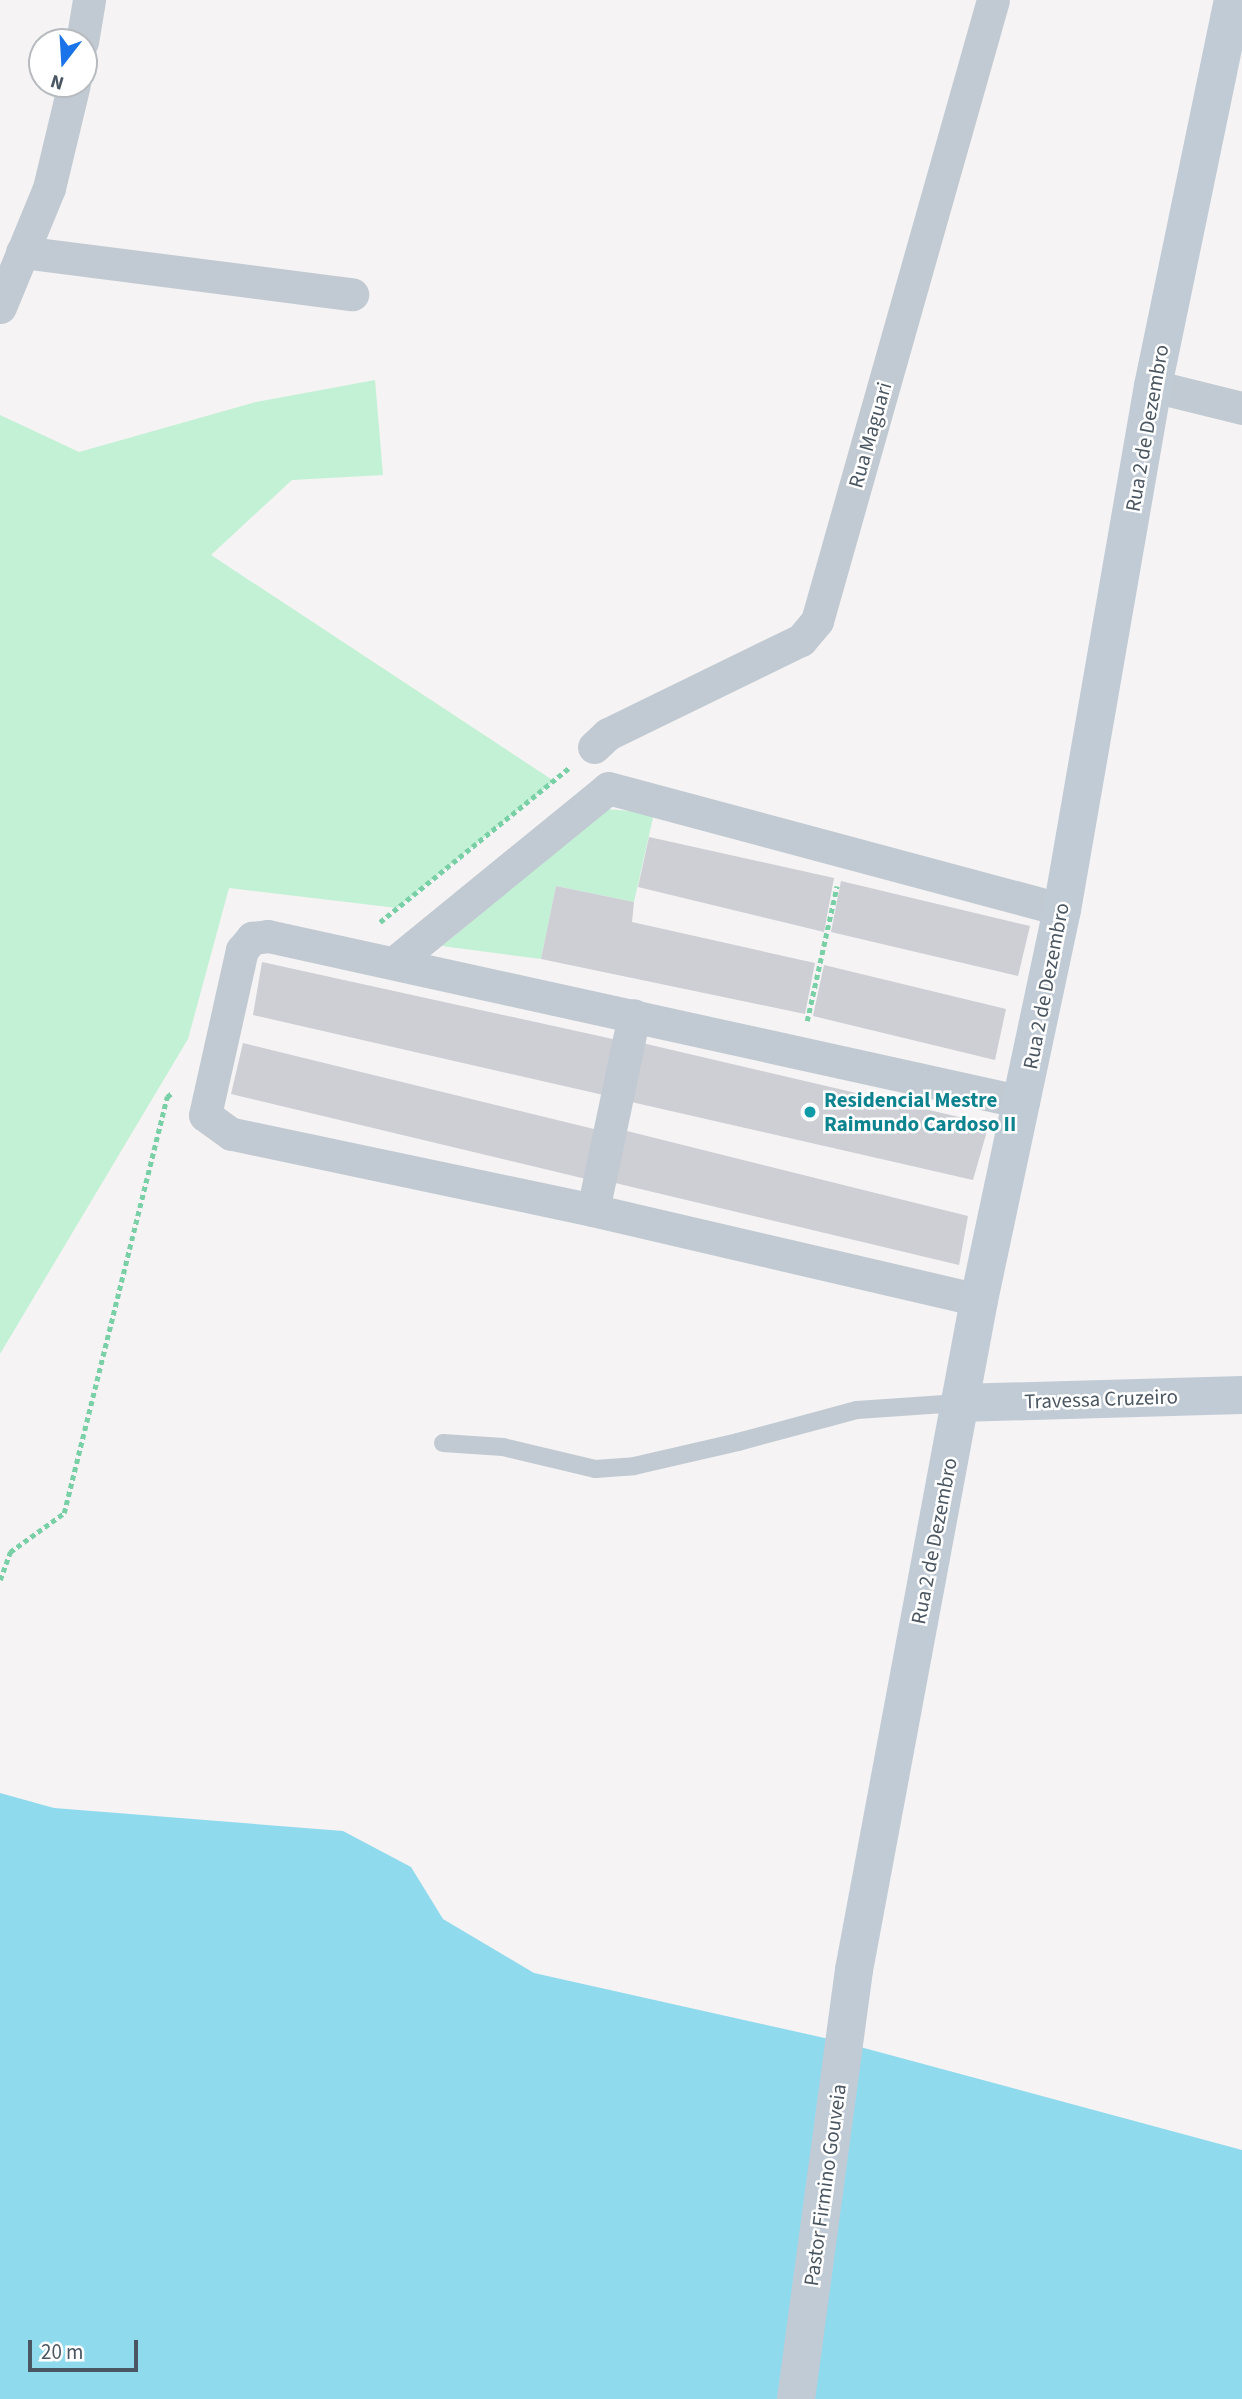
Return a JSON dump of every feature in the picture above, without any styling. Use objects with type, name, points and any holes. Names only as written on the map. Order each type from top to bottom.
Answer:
[{"type":"street","points":[[84,28],[89,0]]},
{"type":"street","name":"Rua Maguari","points":[[594,747],[608,734],[802,640],[817,621],[993,0]]},
{"type":"street","name":"Rua 2 de Dezembro","points":[[854,1970],[979,1300],[1062,910],[1153,386],[1225,2]]},
{"type":"street","points":[[0,307],[48,188],[70,98]]},
{"type":"street","points":[[23,252],[352,294]]},
{"type":"street","points":[[1153,386],[1242,408]]},
{"type":"street","points":[[395,962],[608,788],[1062,910]]},
{"type":"street","points":[[979,1300],[593,1210],[231,1134],[205,1115],[242,950],[252,938],[268,936],[1023,1102]]},
{"type":"street","points":[[593,1210],[634,1015]]},
{"type":"street","name":"Travessa Cruzeiro","points":[[959,1403],[1242,1395]]},
{"type":"street","name":"Pastor Firmino Gouveia","points":[[796,2399],[854,1970]]},
{"type":"lane","points":[[443,1443],[503,1447],[595,1469],[634,1466],[857,1410],[959,1403]]},
{"type":"path","points":[[380,922],[594,747]]},
{"type":"path","points":[[801,1053],[845,851]]},
{"type":"path","points":[[0,1580],[10,1552],[64,1513],[167,1097],[219,1055]]},
{"type":"green space","points":[[375,380],[383,475],[292,480],[211,555],[554,781],[397,908],[229,888],[188,1039],[0,1354],[0,415],[79,452],[256,402]]},
{"type":"green space","points":[[606,809],[654,813],[634,902],[556,886],[541,959],[442,946]]},
{"type":"water","points":[[0,1793],[54,1808],[343,1831],[411,1867],[443,1919],[534,1973],[838,2041],[1242,2150],[1242,2399],[0,2399]]},
{"type":"building","points":[[649,837],[834,878],[824,932],[638,887]]},
{"type":"building","points":[[841,881],[1030,926],[1018,976],[831,932]]},
{"type":"building","points":[[556,886],[634,902],[632,922],[815,963],[805,1014],[541,959]]},
{"type":"building","points":[[262,962],[622,1041],[608,1096],[253,1015]]},
{"type":"building","points":[[824,965],[1006,1009],[995,1060],[813,1016]]},
{"type":"building","name":"Residencial Mestre Raimundo Cardoso II","points":[[638,1042],[989,1124],[973,1180],[627,1101]]},
{"type":"building","points":[[243,1043],[598,1130],[586,1179],[231,1094]]},
{"type":"building","points":[[623,1130],[968,1216],[959,1265],[611,1182]]},
{"type":"place","name":"Residencial Mestre Raimundo Cardoso II","points":[[810,1112]]}]
